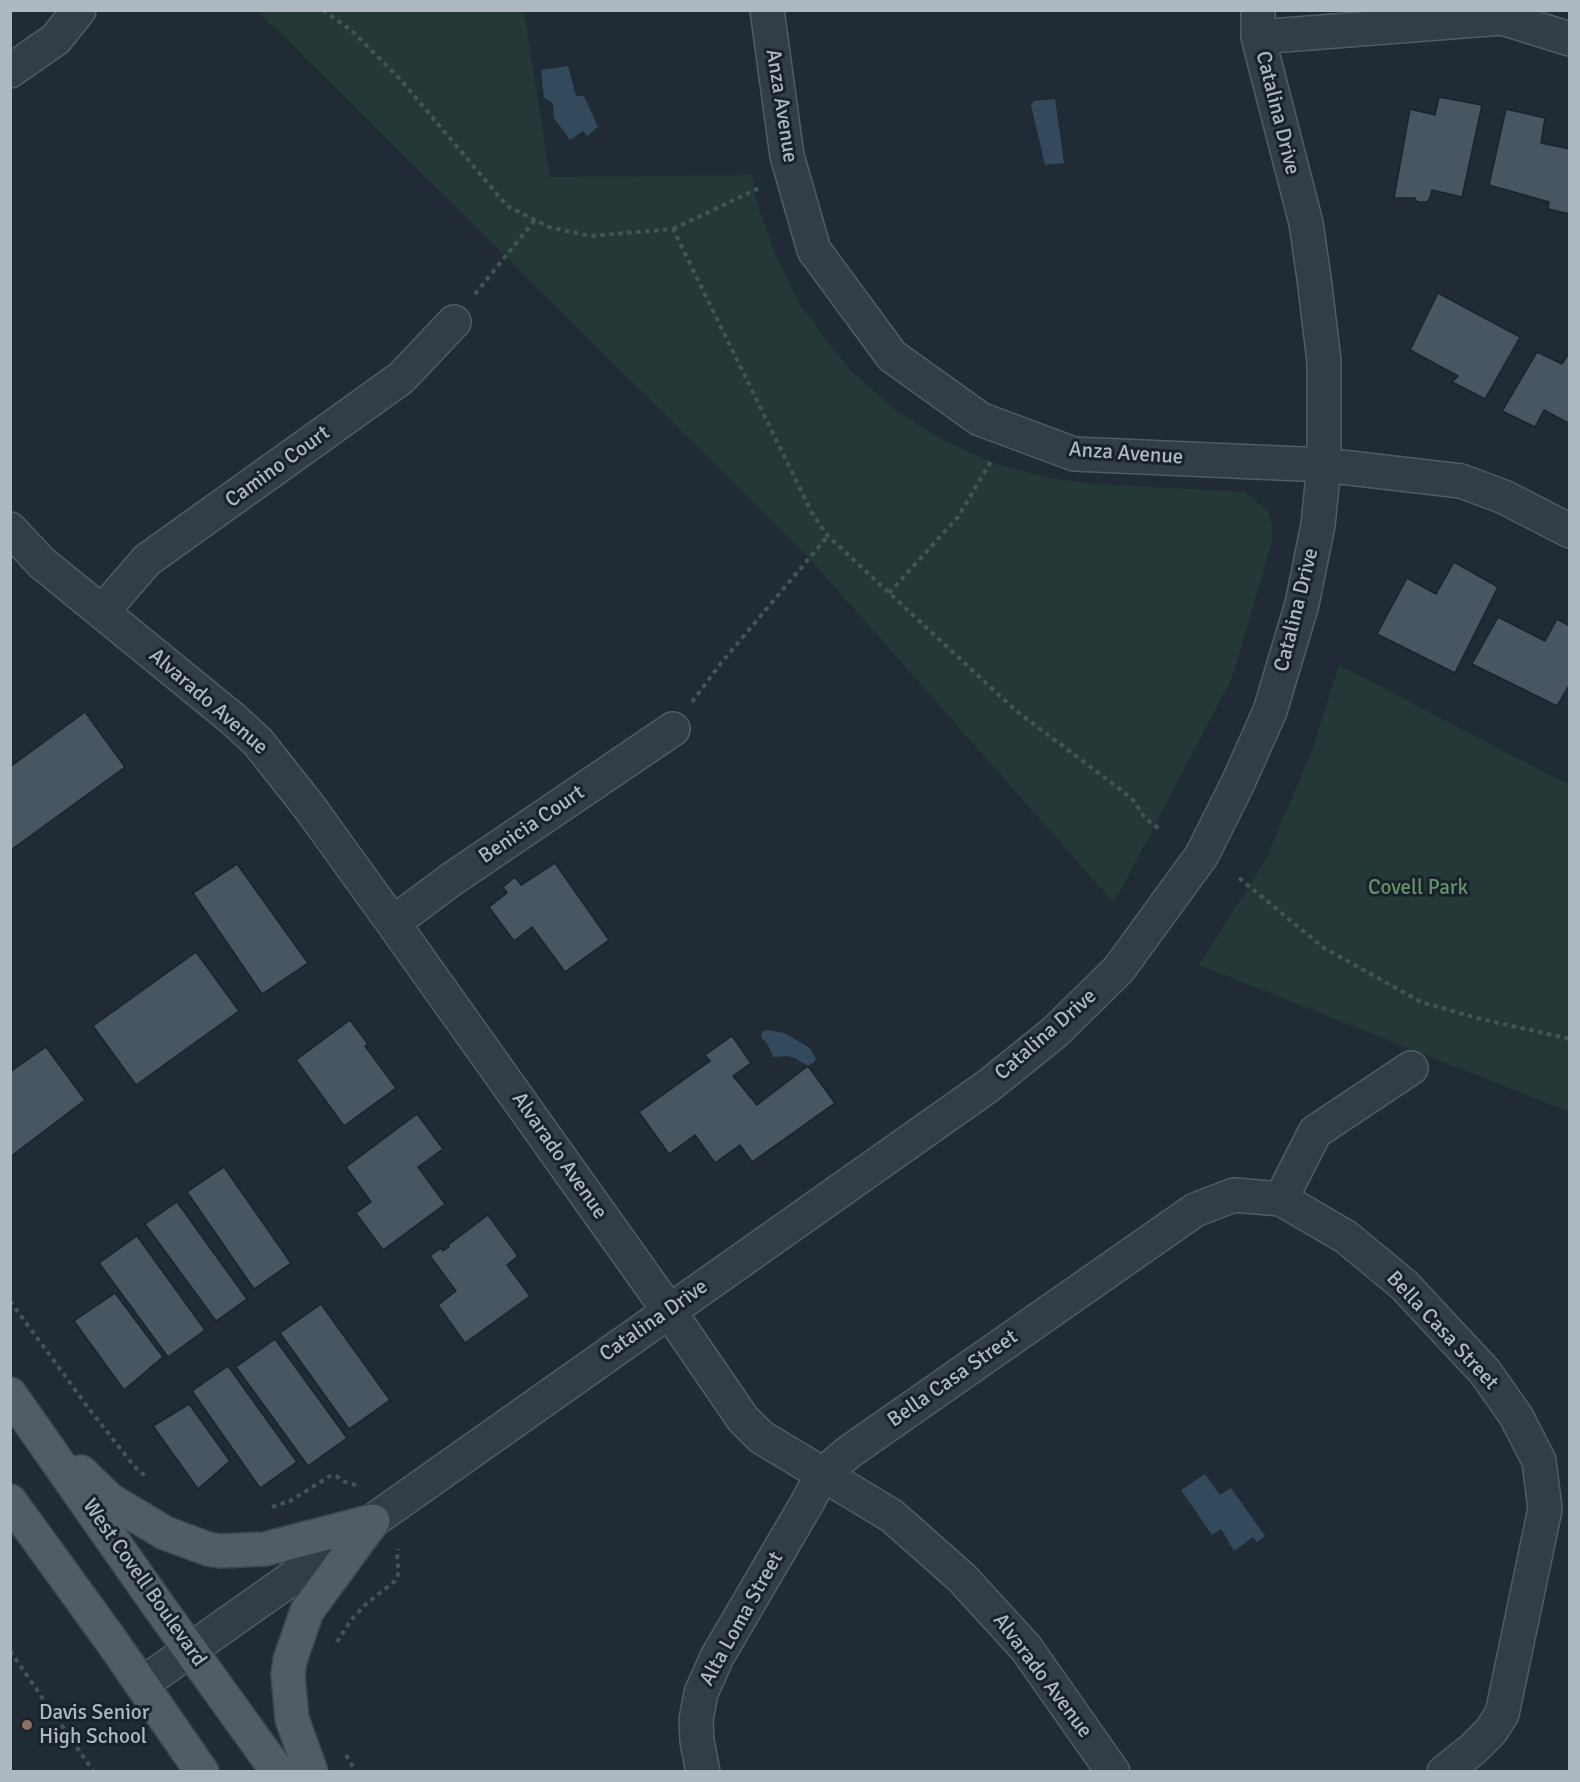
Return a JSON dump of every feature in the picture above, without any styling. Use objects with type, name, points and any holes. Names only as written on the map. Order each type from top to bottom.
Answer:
[{"type":"main road","name":"West Covell Boulevard","points":[[10,1394],[278,1772]]},
{"type":"main road","points":[[34,1428],[110,1500],[165,1533],[208,1549],[220,1551],[265,1549],[373,1521]]},
{"type":"main road","points":[[10,1501],[142,1684],[202,1772]]},
{"type":"main road","points":[[311,1772],[292,1719],[288,1675],[290,1660],[307,1611],[373,1521]]},
{"type":"street","points":[[10,71],[56,39],[79,10]]},
{"type":"street","name":"Anza Avenue","points":[[766,10],[788,156],[814,250],[892,356],[980,419],[1074,454],[1324,465],[1461,482],[1504,497],[1569,531]]},
{"type":"street","points":[[1258,24],[1503,18],[1569,39]]},
{"type":"street","name":"Catalina Drive","points":[[142,1684],[988,1086],[1055,1032],[1119,969],[1202,855],[1238,785],[1270,711],[1302,604],[1318,525],[1324,465],[1324,361],[1313,267],[1306,223],[1258,24]]},
{"type":"street","name":"Camino Court","points":[[102,612],[147,560],[401,378],[454,322]]},
{"type":"street","name":"Alvarado Avenue","points":[[10,529],[42,563],[258,742],[305,800],[669,1311],[743,1419],[761,1437],[892,1516],[962,1578],[1026,1648],[1113,1772]]},
{"type":"street","name":"Benicia Court","points":[[393,923],[452,879],[673,729]]},
{"type":"street","points":[[1281,1199],[1315,1132],[1411,1068]]},
{"type":"street","name":"Bella Casa Street","points":[[822,1475],[849,1452],[1195,1210],[1234,1195],[1281,1199],[1346,1237],[1404,1284],[1485,1372],[1516,1416],[1539,1461],[1545,1509],[1502,1714],[1491,1731],[1444,1772]]},
{"type":"street","name":"Alta Loma Street","points":[[703,1772],[696,1731],[701,1693],[717,1657],[822,1475]]},
{"type":"path","points":[[323,10],[352,31],[401,80],[507,206],[549,227],[590,236],[673,229],[792,173]]},
{"type":"path","points":[[454,322],[535,220]]},
{"type":"path","points":[[673,229],[813,516],[828,536],[1015,710],[1121,789],[1133,800],[1145,818],[1162,831]]},
{"type":"path","points":[[889,593],[958,517],[1010,430]]},
{"type":"path","points":[[673,729],[721,663],[828,536]]},
{"type":"path","points":[[1239,878],[1324,948],[1421,1002],[1477,1018],[1569,1039]]},
{"type":"path","points":[[10,1301],[90,1410],[134,1466],[148,1479]]},
{"type":"path","points":[[268,1509],[290,1501],[330,1476],[336,1476],[345,1482]]},
{"type":"path","points":[[334,1646],[351,1620],[366,1604],[395,1581],[399,1572],[397,1560]]},
{"type":"path","points":[[10,1651],[94,1772]]},
{"type":"path","points":[[341,1747],[356,1772]]},
{"type":"green space","points":[[258,11],[524,11],[550,177],[752,175],[757,203],[776,256],[799,303],[851,371],[897,411],[939,438],[996,464],[1049,478],[1096,484],[1245,492],[1267,510],[1272,525],[1272,542],[1232,678],[1114,903],[810,559]]},
{"type":"green space","name":"Covell Park","points":[[1339,665],[1569,785],[1569,1112],[1199,965],[1266,859],[1312,751]]},
{"type":"water","points":[[568,66],[576,96],[584,96],[598,127],[587,136],[583,131],[570,140],[554,118],[553,103],[544,98],[541,70]]},
{"type":"water","points":[[1055,99],[1064,163],[1045,165],[1031,105],[1034,101]]},
{"type":"water","points":[[767,1030],[784,1033],[810,1048],[816,1059],[808,1066],[795,1058],[773,1057],[768,1045],[761,1037],[762,1032]]},
{"type":"water","points":[[1205,1474],[1220,1495],[1231,1488],[1265,1536],[1257,1542],[1253,1537],[1234,1551],[1221,1529],[1212,1535],[1181,1490]]},
{"type":"building","points":[[1439,97],[1482,105],[1462,197],[1432,190],[1427,202],[1417,202],[1415,198],[1394,198],[1410,109],[1435,115]]},
{"type":"building","points":[[1506,109],[1545,118],[1541,143],[1570,149],[1570,214],[1548,209],[1549,202],[1489,185]]},
{"type":"building","points":[[1438,293],[1520,337],[1485,399],[1452,382],[1458,376],[1410,350]]},
{"type":"building","points":[[1570,351],[1570,424],[1544,410],[1535,427],[1502,411],[1537,352],[1562,364]]},
{"type":"building","points":[[1454,562],[1498,587],[1455,673],[1377,634],[1407,578],[1436,594]]},
{"type":"building","points":[[1498,617],[1545,641],[1557,619],[1570,626],[1570,684],[1557,706],[1472,664]]},
{"type":"building","points":[[85,712],[125,767],[11,850],[10,767]]},
{"type":"building","points":[[555,863],[609,940],[565,972],[532,927],[514,941],[489,907],[507,893],[503,887],[515,877],[521,885]]},
{"type":"building","points":[[237,864],[308,963],[262,994],[193,893]]},
{"type":"building","points":[[196,952],[239,1011],[136,1085],[93,1026]]},
{"type":"building","points":[[350,1020],[368,1044],[365,1046],[396,1088],[344,1126],[296,1060]]},
{"type":"building","points":[[732,1036],[751,1063],[733,1076],[757,1105],[808,1066],[835,1103],[752,1162],[740,1145],[715,1163],[695,1135],[669,1154],[639,1112],[710,1061],[705,1055]]},
{"type":"building","points":[[46,1047],[85,1100],[10,1157],[10,1072]]},
{"type":"building","points":[[417,1114],[443,1149],[418,1167],[445,1204],[383,1250],[356,1213],[371,1202],[346,1167]]},
{"type":"building","points":[[224,1167],[291,1263],[254,1289],[187,1192]]},
{"type":"building","points":[[177,1202],[247,1299],[216,1321],[145,1224]]},
{"type":"building","points":[[488,1215],[518,1256],[507,1265],[530,1296],[465,1343],[438,1305],[456,1291],[430,1256],[441,1248],[443,1251],[449,1247],[448,1245]]},
{"type":"building","points":[[137,1236],[205,1330],[168,1357],[99,1263]]},
{"type":"building","points":[[115,1293],[163,1357],[124,1390],[74,1321]]},
{"type":"building","points":[[321,1304],[390,1400],[349,1429],[280,1333]]},
{"type":"building","points":[[275,1339],[347,1438],[308,1466],[236,1367]]},
{"type":"building","points":[[228,1366],[297,1462],[260,1488],[192,1391]]},
{"type":"building","points":[[189,1404],[230,1461],[198,1489],[153,1426]]},
{"type":"place","name":"Davis Senior High School","points":[[27,1725]]}]
